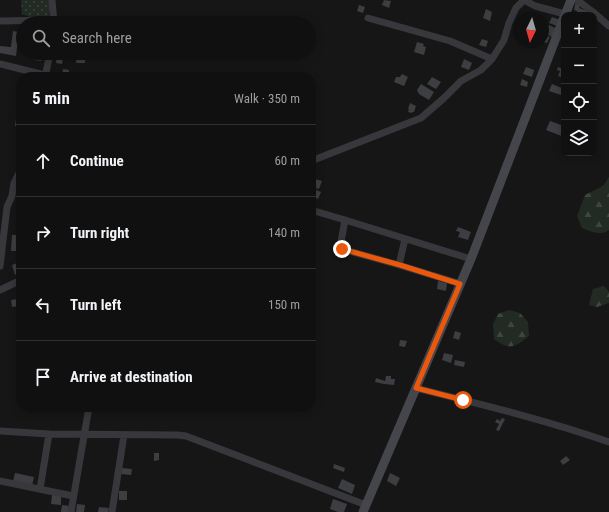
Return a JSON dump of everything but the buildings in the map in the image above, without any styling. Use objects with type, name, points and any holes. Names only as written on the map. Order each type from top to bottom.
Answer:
[{"type":"street","points":[[52,0],[54,16]]},
{"type":"street","points":[[316,158],[421,118],[461,81],[481,70],[492,59],[504,40],[509,23],[516,8],[524,0],[535,6],[561,14]]},
{"type":"street","points":[[566,12],[571,0]]},
{"type":"street","points":[[577,0],[609,26]]},
{"type":"street","points":[[368,18],[450,41],[492,59]]},
{"type":"street","points":[[0,21],[16,21]]},
{"type":"street","points":[[0,431],[84,435],[186,436],[364,509],[471,259],[561,25]]},
{"type":"street","points":[[46,72],[48,60]]},
{"type":"street","points":[[0,64],[30,72]]},
{"type":"street","points":[[0,266],[7,207],[12,196],[16,179]]},
{"type":"street","points":[[316,211],[471,259]]},
{"type":"street","points":[[345,220],[340,247],[341,249],[400,265],[460,284]]},
{"type":"street","points":[[400,265],[405,239]]},
{"type":"street","points":[[0,290],[16,282]]},
{"type":"street","points":[[416,388],[587,434],[609,442]]},
{"type":"street","points":[[71,512],[88,412]]},
{"type":"street","points":[[40,489],[49,434]]},
{"type":"street","points":[[112,512],[124,435]]},
{"type":"street","points":[[0,481],[74,496]]},
{"type":"green space","points":[[21,0],[50,0],[49,16],[27,16],[22,14]]},
{"type":"green space","points":[[609,177],[609,230],[599,233],[582,228],[577,216],[585,195],[603,186]]},
{"type":"green space","points":[[604,286],[609,292],[609,303],[597,307],[589,305],[593,289]]},
{"type":"green space","points":[[509,310],[520,313],[528,322],[529,336],[520,343],[512,346],[504,345],[494,339],[493,324],[498,314]]},
{"type":"route","points":[[342,249],[460,284],[416,388],[463,400]]}]
